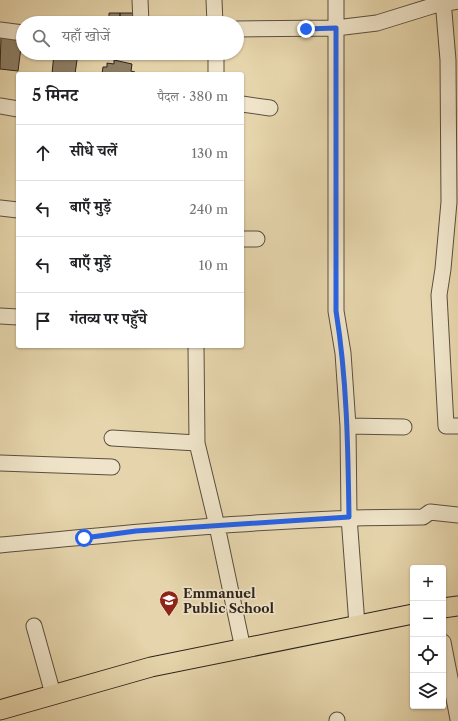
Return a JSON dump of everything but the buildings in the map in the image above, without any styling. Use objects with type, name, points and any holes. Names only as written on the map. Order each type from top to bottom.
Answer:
[{"type":"main road","points":[[446,608],[458,606]]},
{"type":"main road","points":[[0,710],[151,667],[410,615]]},
{"type":"street","points":[[140,0],[141,16]]},
{"type":"street","points":[[214,0],[215,16]]},
{"type":"street","points":[[336,0],[336,311],[343,353],[348,426],[349,517],[357,625]]},
{"type":"street","points":[[244,29],[336,28],[377,23],[443,2],[458,1]]},
{"type":"street","points":[[443,2],[448,60],[449,202],[443,270],[439,295],[446,426],[458,426]]},
{"type":"street","points":[[0,30],[16,32]]},
{"type":"street","points":[[216,60],[216,72]]},
{"type":"street","points":[[244,104],[270,108]]},
{"type":"street","points":[[0,106],[16,109]]},
{"type":"street","points":[[0,208],[16,210]]},
{"type":"street","points":[[244,239],[257,239]]},
{"type":"street","points":[[0,316],[16,317]]},
{"type":"street","points":[[196,348],[198,443],[243,649]]},
{"type":"street","points":[[348,426],[404,427]]},
{"type":"street","points":[[112,438],[198,443]]},
{"type":"street","points":[[0,463],[112,467]]},
{"type":"street","points":[[0,545],[84,538],[136,531],[349,517],[423,517],[430,512],[458,515]]},
{"type":"street","points":[[34,626],[53,694]]},
{"type":"street","points":[[446,657],[458,718]]},
{"type":"place","name":"Emmanuel Public School","points":[[169,617]]},
{"type":"route","points":[[84,538],[136,531],[349,517],[348,426],[343,353],[336,311],[336,28],[306,29]]}]
